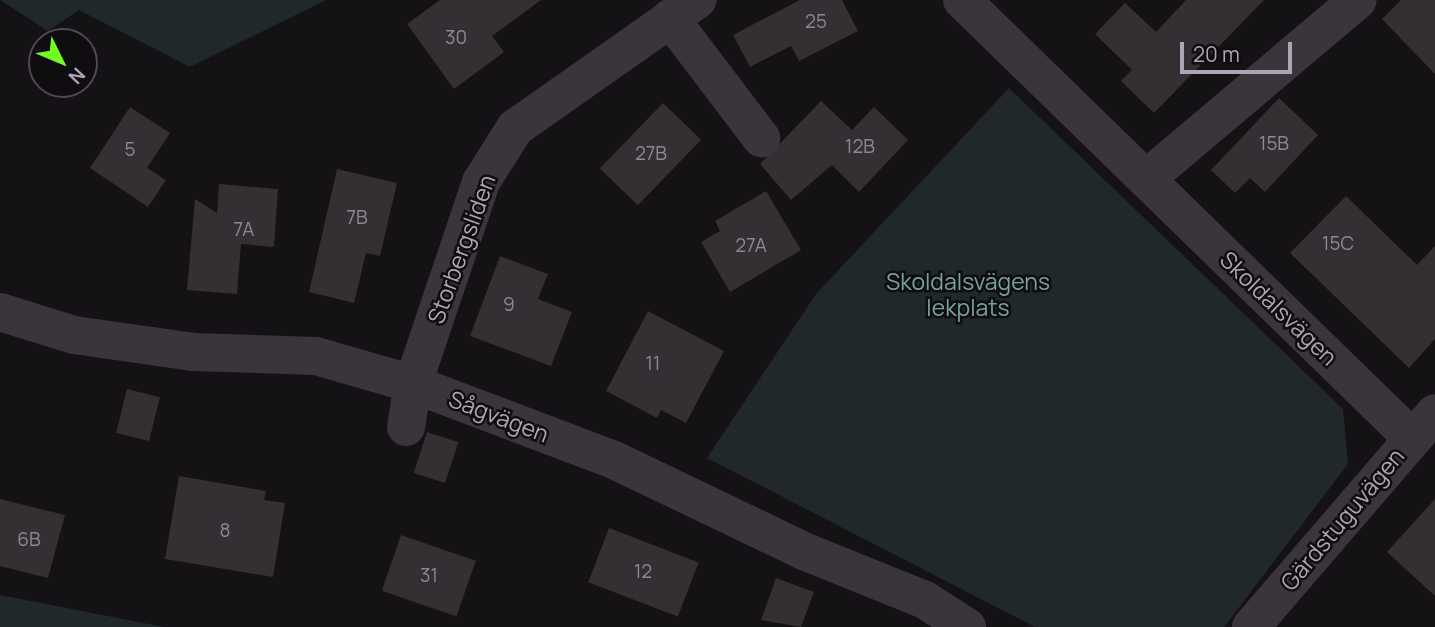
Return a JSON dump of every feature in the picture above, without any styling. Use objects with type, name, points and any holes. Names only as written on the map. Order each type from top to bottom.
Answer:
[{"type":"street","name":"Skoldalsvägen","points":[[962,0],[1146,180],[1423,425]]},
{"type":"street","points":[[1146,180],[1358,0]]},
{"type":"street","points":[[684,9],[761,138]]},
{"type":"street","name":"Storbergsliden","points":[[406,427],[414,384],[481,183],[515,128],[684,9]]},
{"type":"street","name":"Sågvägen","points":[[0,312],[74,335],[193,352],[316,356],[414,384],[614,460],[806,552],[925,600],[967,627]]},
{"type":"street","name":"Gärdstuguvägen","points":[[1251,627],[1423,425]]},
{"type":"green space","points":[[0,0],[326,0],[190,67],[79,10],[52,28],[43,28]]},
{"type":"green space","name":"Skoldalsvägens lekplats","points":[[1009,88],[1343,409],[1348,464],[1224,627],[1035,627],[707,458],[816,294]]},
{"type":"green space","points":[[0,595],[164,627],[0,627]]},
{"type":"building","points":[[440,0],[541,0],[492,36],[504,52],[454,89],[407,24]]},
{"type":"building","points":[[800,0],[842,0],[858,31],[799,61],[791,46],[750,67],[733,35]]},
{"type":"building","points":[[1186,0],[1264,0],[1154,113],[1121,81],[1132,70],[1095,34],[1125,3],[1156,32]]},
{"type":"building","points":[[1401,0],[1435,0],[1435,74],[1382,19]]},
{"type":"building","points":[[1279,98],[1318,135],[1265,192],[1250,178],[1235,193],[1211,170]]},
{"type":"building","points":[[821,101],[852,130],[874,107],[908,140],[859,192],[832,165],[791,200],[760,164]]},
{"type":"building","points":[[663,103],[701,140],[638,205],[600,168]]},
{"type":"building","points":[[130,107],[170,133],[147,168],[166,180],[148,207],[90,168]]},
{"type":"building","points":[[337,169],[397,183],[380,256],[366,253],[354,303],[309,292]]},
{"type":"building","points":[[219,184],[278,189],[274,247],[241,244],[237,294],[187,290],[195,199],[217,213]]},
{"type":"building","points":[[766,191],[801,250],[730,292],[701,242],[720,231],[715,221]]},
{"type":"building","points":[[1346,196],[1417,265],[1435,246],[1435,339],[1409,368],[1290,253]]},
{"type":"building","points":[[500,256],[548,274],[538,299],[572,312],[551,366],[470,336]]},
{"type":"building","points":[[648,311],[724,351],[686,423],[661,410],[657,418],[606,391]]},
{"type":"building","points":[[127,389],[160,397],[149,441],[116,433]]},
{"type":"building","points":[[427,432],[458,442],[445,483],[414,473]]},
{"type":"building","points":[[179,476],[266,491],[264,500],[285,503],[273,577],[165,559]]},
{"type":"building","points":[[0,499],[65,515],[48,578],[0,566]]},
{"type":"building","points":[[1435,499],[1435,596],[1387,552]]},
{"type":"building","points":[[609,528],[699,562],[678,617],[588,582]]},
{"type":"building","points":[[401,535],[476,561],[456,617],[382,591]]},
{"type":"building","points":[[776,578],[814,592],[801,627],[761,620]]}]
